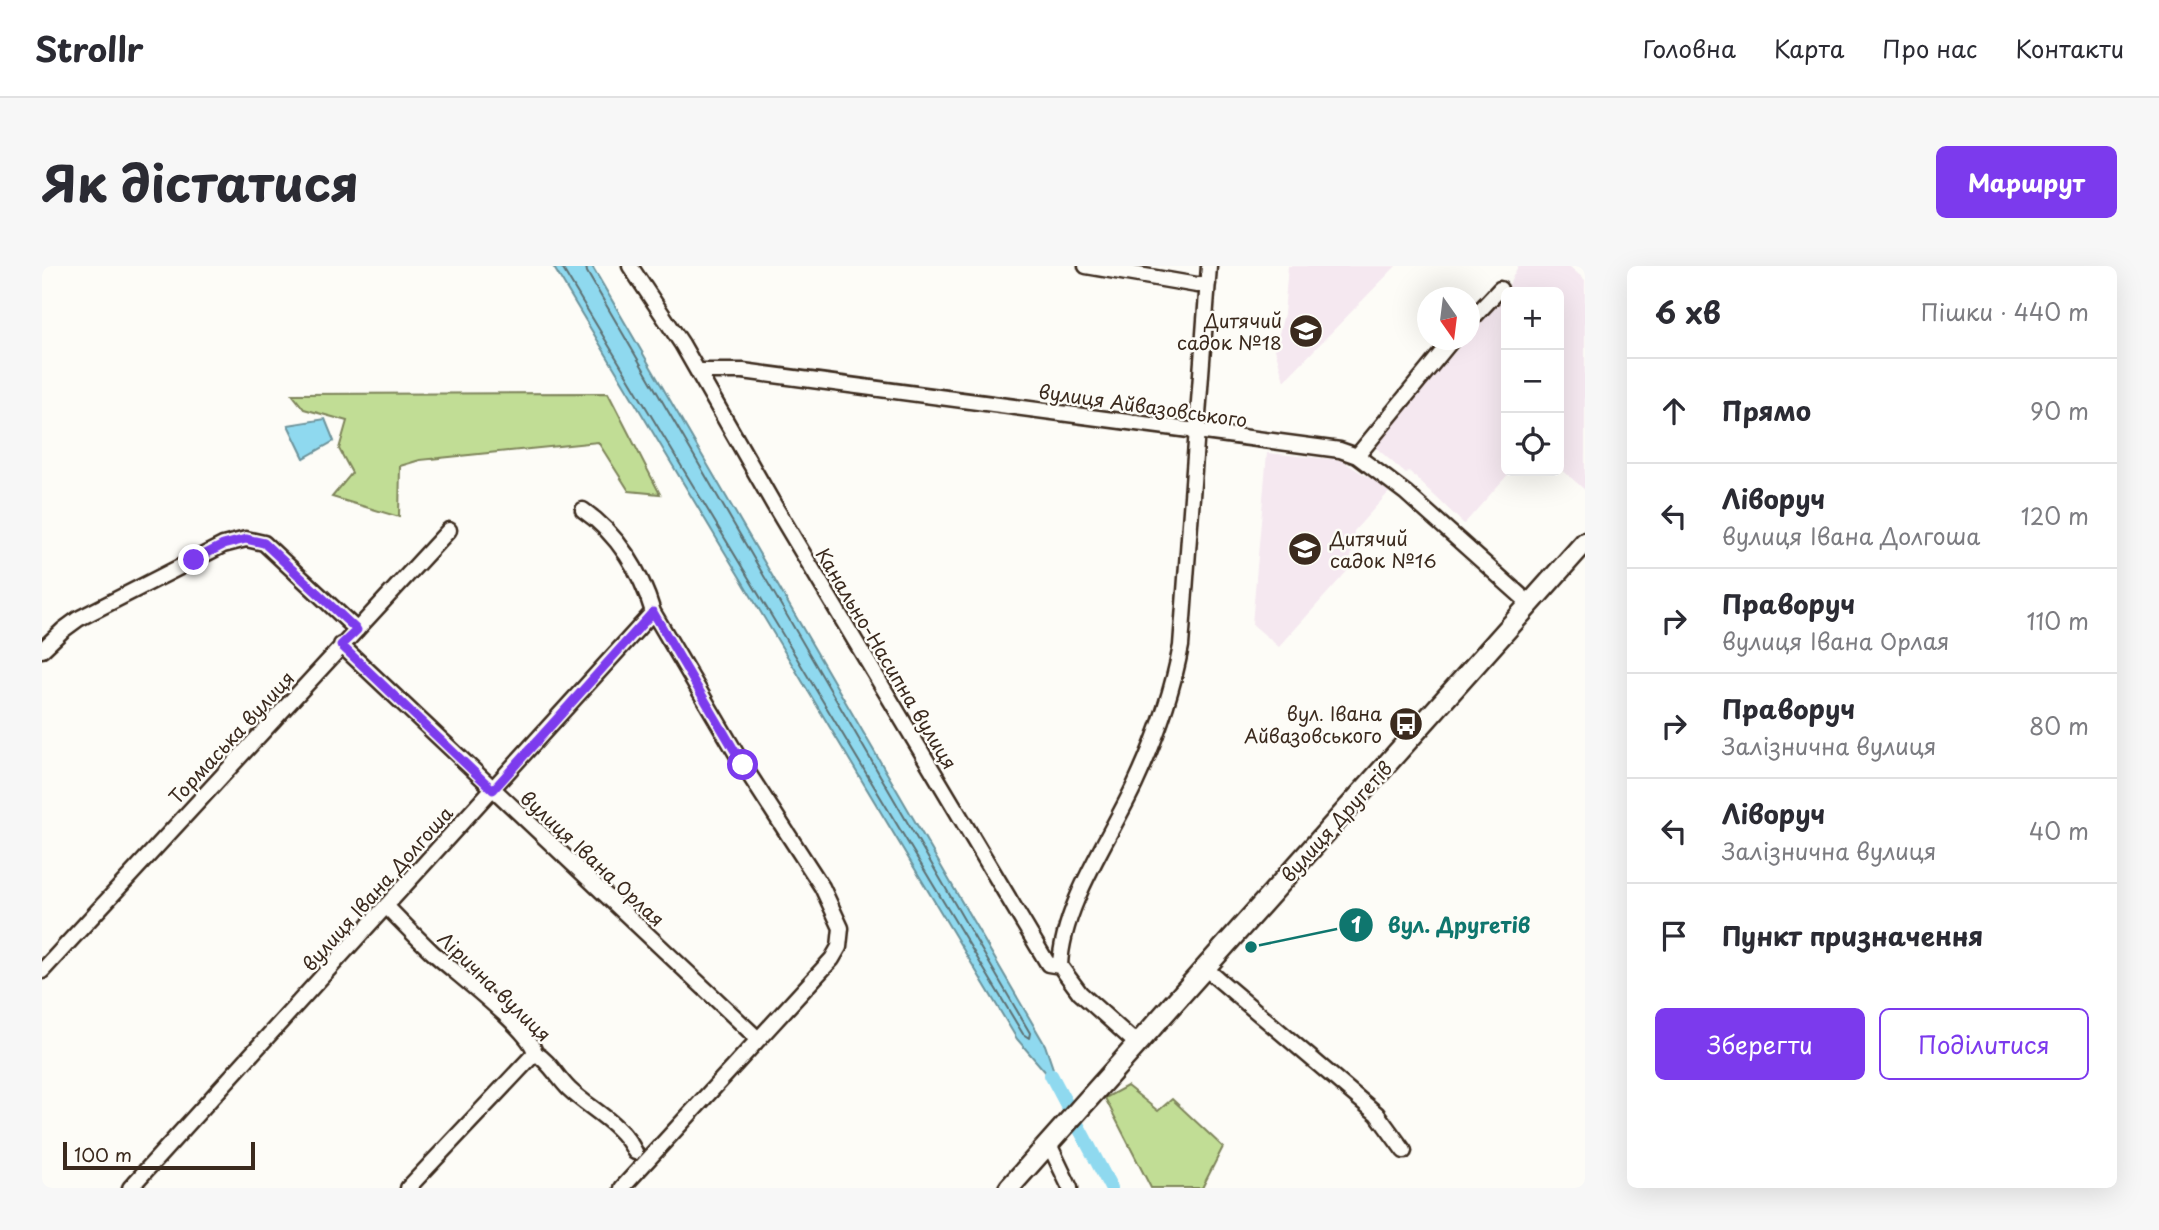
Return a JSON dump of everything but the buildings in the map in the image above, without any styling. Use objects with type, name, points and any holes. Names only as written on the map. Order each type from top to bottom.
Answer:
[{"type":"main road","name":"вулиця Другетів","points":[[1009,1188],[1585,542]]},
{"type":"street","name":"Канально-Насипна вулиця","points":[[630,266],[698,371],[788,528],[1045,960],[1048,964],[1060,966],[1080,993],[1137,1044]]},
{"type":"street","points":[[1086,266],[1197,285],[1208,284]]},
{"type":"street","points":[[1060,966],[1066,931],[1074,907],[1135,784],[1174,685],[1181,646],[1209,266]]},
{"type":"street","points":[[1480,310],[1500,289]]},
{"type":"street","points":[[1357,456],[1444,350]]},
{"type":"street","name":"вулиця Айвазовського","points":[[698,371],[743,371],[1339,450],[1357,456],[1406,493],[1530,604]]},
{"type":"street","points":[[583,510],[601,522],[633,565],[653,612],[743,765],[822,887],[841,928],[839,947],[832,959],[622,1188]]},
{"type":"street","name":"Тормаська вулиця","points":[[42,971],[449,530]]},
{"type":"street","points":[[42,650],[63,629],[78,619],[223,545],[246,539],[264,543],[357,630]]},
{"type":"street","name":"вулиця Івана Долгоша","points":[[130,1188],[653,612]]},
{"type":"street","name":"вулиця Івана Орлая","points":[[341,645],[758,1039]]},
{"type":"street","name":"Лірична вулиця","points":[[386,906],[430,951],[516,1026],[534,1044],[536,1053],[544,1058],[552,1071],[570,1090],[617,1127],[635,1152]]},
{"type":"street","points":[[1205,968],[1377,1114],[1404,1151]]},
{"type":"street","points":[[408,1188],[536,1053]]},
{"type":"street","points":[[1049,1144],[1070,1188]]},
{"type":"shaded area","name":"Дитячий садок №18","points":[[1288,266],[1396,266],[1284,381],[1275,349],[1284,314]]},
{"type":"shaded area","points":[[1518,266],[1569,266],[1585,280],[1585,490],[1564,471],[1564,287],[1508,287]]},
{"type":"shaded area","points":[[1501,296],[1501,476],[1507,476],[1464,524],[1409,471],[1406,474],[1374,446],[1456,350],[1480,350],[1480,322]]},
{"type":"shaded area","name":"Дитячий садок №16","points":[[1267,453],[1341,460],[1390,491],[1354,531],[1350,568],[1279,647],[1252,624]]},
{"type":"green space","points":[[608,393],[660,494],[629,491],[598,442],[420,460],[400,466],[399,517],[332,497],[352,473],[339,449],[347,421],[304,409],[292,394]]},
{"type":"green space","points":[[1127,1086],[1158,1111],[1172,1099],[1223,1147],[1202,1188],[1151,1188],[1105,1098]]},
{"type":"water","points":[[553,266],[592,266],[1045,1045],[1060,1089],[1017,1039]]},
{"type":"water","points":[[325,419],[334,441],[304,458],[288,425]]},
{"type":"waterway","points":[[1051,1075],[1111,1188]]},
{"type":"place","name":"Дитячий садок №18","points":[[1306,331]]},
{"type":"place","name":"Дитячий садок №16","points":[[1305,549]]},
{"type":"place","name":"вул. Івана Айвазовського","points":[[1406,724]]},
{"type":"place","name":"вул. Другетів","points":[[1251,947]]},
{"type":"route","points":[[194,560],[223,545],[246,539],[264,543],[357,630],[341,645],[493,790],[653,612],[743,765]]}]
